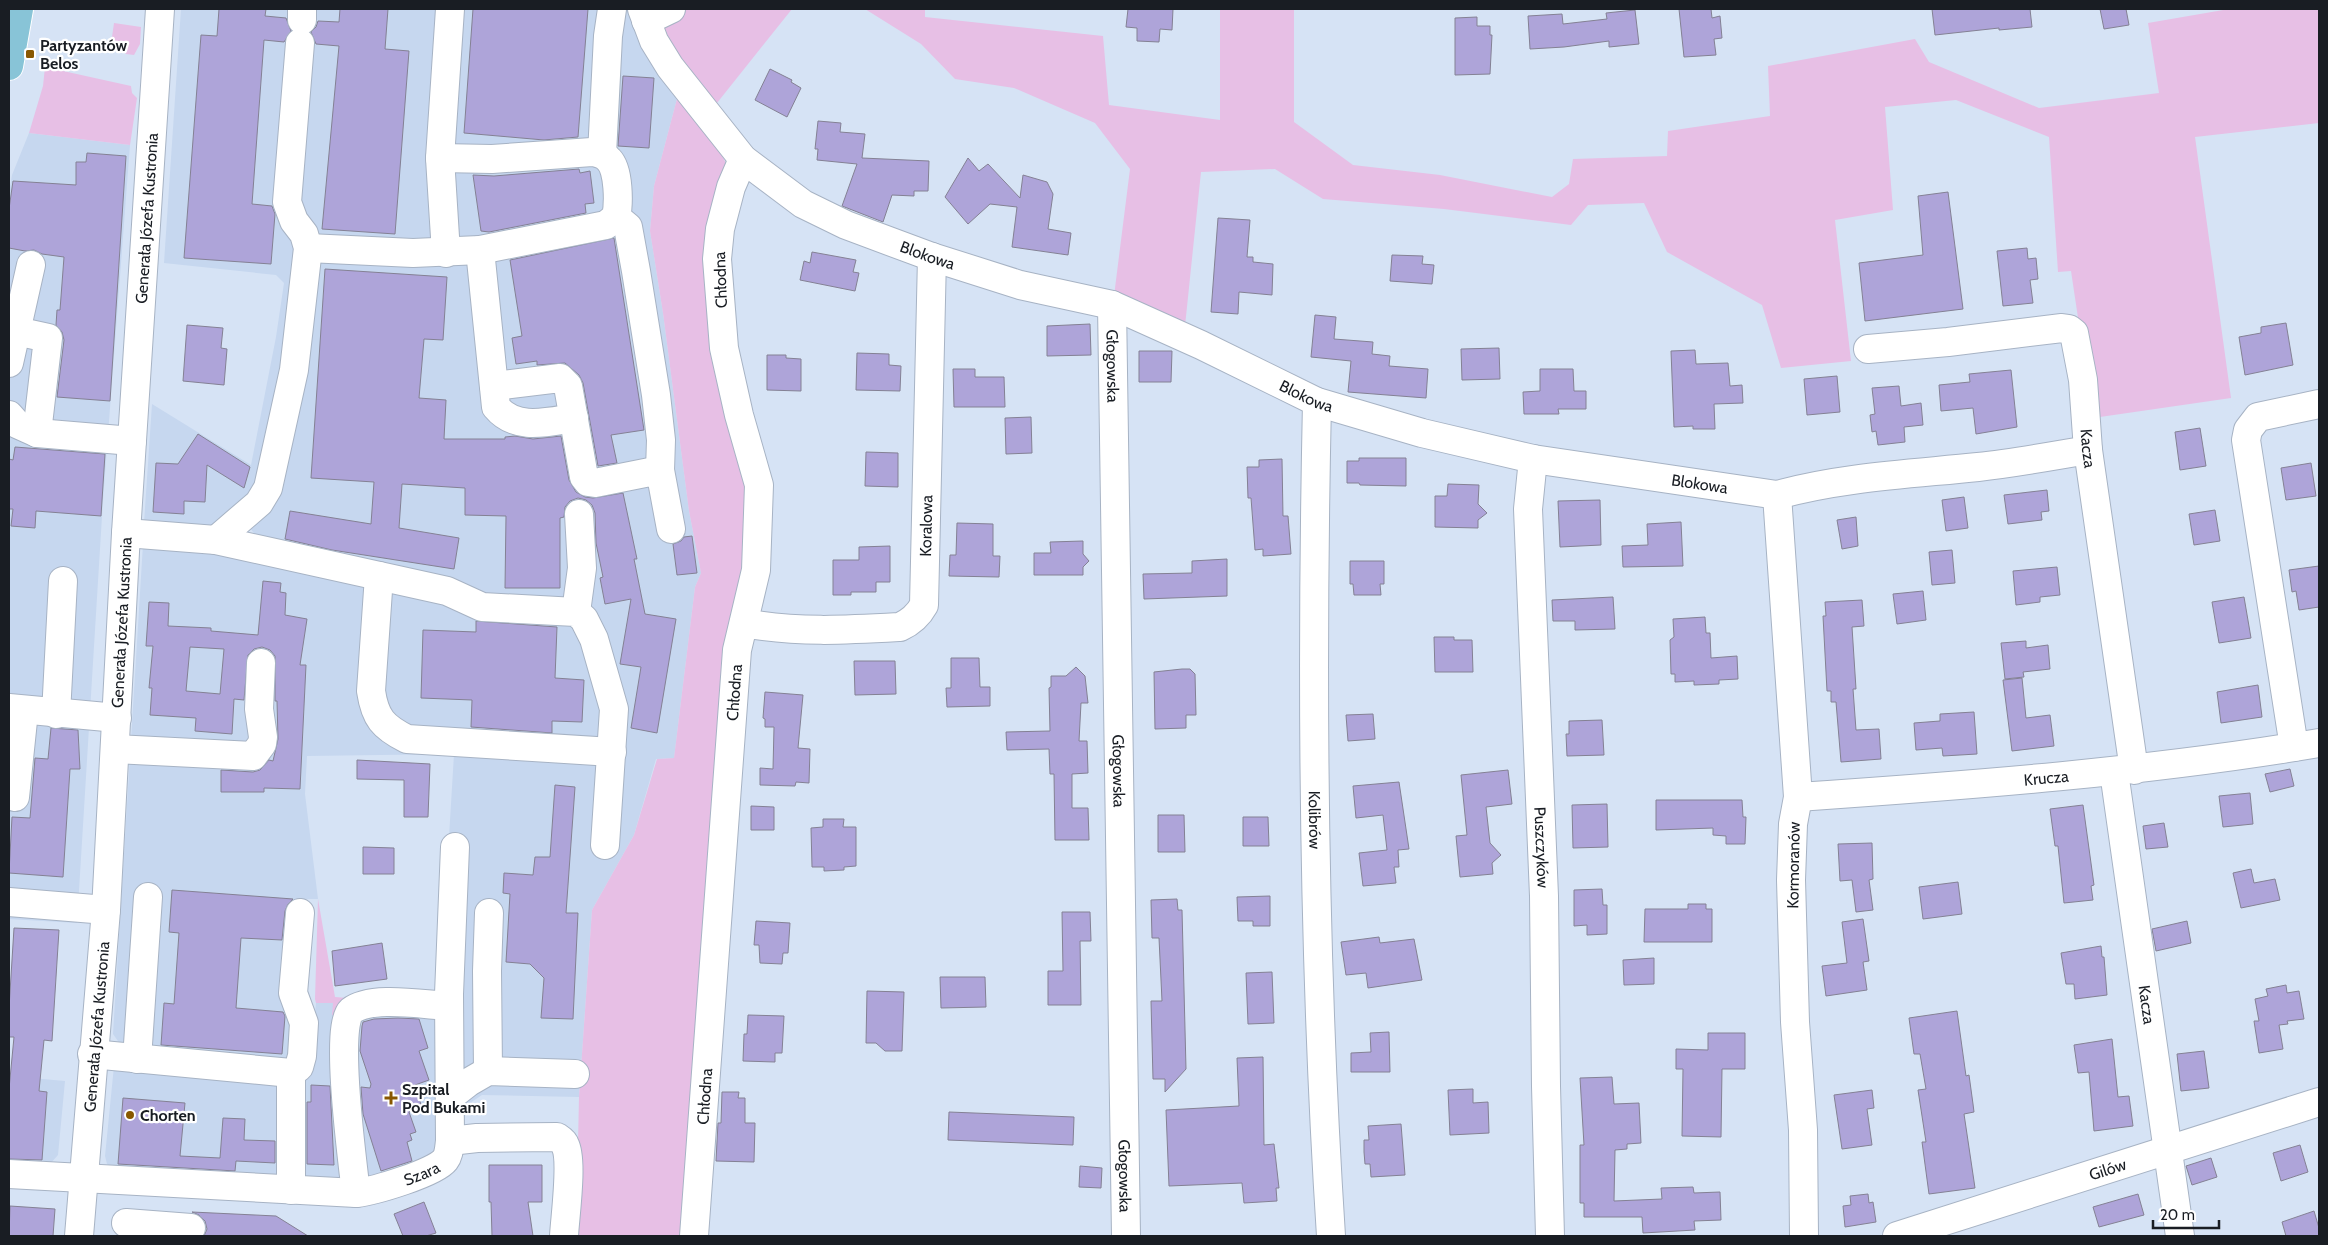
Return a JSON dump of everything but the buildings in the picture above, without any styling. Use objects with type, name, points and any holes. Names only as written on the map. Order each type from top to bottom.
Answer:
[{"type":"main road","points":[[9,66],[19,9]]},
{"type":"street","name":"Generała Józefa Kustronia","points":[[79,1236],[92,1054],[106,910],[126,533],[160,9]]},
{"type":"street","points":[[446,253],[440,158],[450,9]]},
{"type":"street","points":[[602,154],[608,36],[612,9]]},
{"type":"street","points":[[644,15],[671,9]]},
{"type":"street","name":"Blokowa","points":[[644,15],[654,40],[670,67],[743,159],[803,204],[846,225],[932,257],[1020,285],[1112,305],[1201,345],[1317,402],[1422,433],[1533,459],[1777,495],[1803,488],[1897,474],[1980,466],[2088,450]]},
{"type":"street","points":[[216,540],[259,503],[268,488],[294,370],[308,248],[304,234],[294,221],[287,202],[302,24]]},
{"type":"street","points":[[308,248],[446,253],[480,250],[606,225],[616,217],[619,201],[613,166],[610,160],[602,154],[592,152],[492,160],[440,158]]},
{"type":"street","name":"Chłodna","points":[[694,1236],[737,650],[756,570],[759,485],[739,415],[724,348],[717,259],[720,229],[731,187],[743,159]]},
{"type":"street","points":[[616,217],[628,227],[636,270],[656,395],[661,440],[660,470],[671,529]]},
{"type":"street","points":[[480,250],[496,408],[508,418],[521,423],[534,424],[574,418]]},
{"type":"street","name":"Koralowa","points":[[744,623],[769,628],[840,631],[900,626],[908,624],[920,613],[924,604],[932,257]]},
{"type":"street","points":[[9,363],[31,265]]},
{"type":"street","name":"Głogowska","points":[[1112,305],[1126,1236]]},
{"type":"street","name":"Kacza","points":[[1868,349],[2069,329],[2074,334],[2083,380],[2088,450],[2124,771],[2168,1150],[2180,1236]]},
{"type":"street","points":[[16,330],[48,338],[37,433]]},
{"type":"street","points":[[494,386],[560,378],[568,386],[584,477],[588,482],[596,483],[660,470]]},
{"type":"street","name":"Kolibrów","points":[[1317,402],[1316,848],[1325,1142],[1331,1236]]},
{"type":"street","name":"Krucza","points":[[1798,797],[1988,784],[2124,771],[2307,745],[2246,440],[2248,430],[2258,417],[2319,404]]},
{"type":"street","points":[[9,415],[17,424],[37,433],[132,441]]},
{"type":"street","name":"Puszczyków","points":[[1533,459],[1528,509],[1544,896],[1550,1236]]},
{"type":"street","name":"Kormoranów","points":[[1777,495],[1798,797],[1793,824],[1791,880],[1795,1022],[1802,1130],[1804,1236]]},
{"type":"street","points":[[576,612],[582,568],[579,514]]},
{"type":"street","points":[[126,533],[216,540],[447,591],[482,607],[576,612],[584,619],[594,639],[614,709],[605,845]]},
{"type":"street","points":[[379,576],[371,691],[374,708],[381,722],[394,733],[408,739],[612,752]]},
{"type":"street","points":[[56,714],[63,581]]},
{"type":"street","points":[[115,749],[253,756],[262,744],[263,738],[259,709],[261,663]]},
{"type":"street","points":[[15,797],[16,710],[117,718]]},
{"type":"street","name":"Szara","points":[[9,1174],[356,1193],[368,1192],[434,1169],[448,1156],[450,1141],[449,1000],[455,847]]},
{"type":"street","points":[[137,1059],[148,897]]},
{"type":"street","points":[[9,902],[106,910]]},
{"type":"street","points":[[488,1071],[489,912]]},
{"type":"street","points":[[92,1054],[291,1073],[299,1066],[302,1056],[304,1023],[294,994],[300,913]]},
{"type":"street","points":[[356,1193],[346,1103],[344,1046],[348,1014],[362,1006],[390,1002],[449,1000],[487,995]]},
{"type":"street","points":[[451,1096],[469,1082],[488,1071],[574,1074]]},
{"type":"street","points":[[291,1073],[291,1190]]},
{"type":"street","name":"Gilów","points":[[1897,1236],[2042,1192],[2319,1102]]},
{"type":"street","points":[[450,1141],[477,1138],[557,1137],[562,1140],[568,1160],[564,1236]]},
{"type":"street","points":[[126,1222],[191,1228]]},
{"type":"shaded area","points":[[181,9],[632,9],[678,95],[654,186],[650,231],[663,313],[689,511],[701,573],[695,587],[674,758],[656,759],[634,835],[592,910],[579,1097],[482,1095],[470,1103],[458,1115],[449,837],[454,754],[307,756],[305,794],[318,899],[296,899],[288,1011],[293,1016],[288,1060],[120,1044],[113,1034],[143,544],[260,541],[236,510],[213,525],[144,523],[152,404],[251,465],[276,337],[284,283],[276,275],[164,263]]},
{"type":"shaded area","points":[[684,9],[792,9],[713,108],[663,35],[665,26]]},
{"type":"shaded area","points":[[865,9],[925,9],[925,17],[1103,36],[1109,105],[1220,120],[1220,9],[1294,9],[1294,122],[1353,165],[1440,175],[1552,197],[1569,184],[1573,159],[1667,156],[1668,131],[1770,116],[1768,66],[1915,39],[1929,62],[2039,108],[2159,93],[2148,23],[2229,9],[2319,9],[2319,123],[2195,137],[2231,398],[2093,418],[2071,271],[2058,272],[2049,137],[1956,100],[1885,107],[1893,210],[1835,220],[1851,361],[1781,368],[1762,305],[1667,252],[1644,203],[1588,205],[1571,225],[1444,209],[1323,199],[1275,169],[1201,172],[1185,326],[1114,296],[1130,169],[1095,123],[1014,88],[955,79],[921,44]]},
{"type":"shaded area","points":[[114,23],[141,27],[140,44],[134,55],[126,54],[112,37]]},
{"type":"shaded area","points":[[45,67],[131,86],[132,93],[137,98],[130,145],[29,133],[43,86]]},
{"type":"shaded area","points":[[678,95],[722,154],[727,167],[713,230],[752,484],[688,1236],[576,1236],[579,1097],[592,910],[634,835],[657,759],[674,758],[695,587],[701,573],[689,511],[663,313],[650,231],[654,186]]},
{"type":"shaded area","points":[[29,133],[130,145],[103,500],[77,923],[9,919],[9,193],[12,175]]},
{"type":"shaded area","points":[[318,899],[335,997],[347,998],[339,1004],[341,1015],[332,1015],[333,1003],[316,1003],[315,999]]},
{"type":"shaded area","points":[[347,998],[439,999],[436,1156],[373,1180],[112,1169],[107,1164],[105,1156],[114,1066],[283,1082],[311,1013],[315,1013],[316,1003],[333,1003],[341,1015],[339,1004]]},
{"type":"shaded area","points":[[9,1076],[65,1081],[58,1155],[50,1164],[9,1164]]},
{"type":"place","name":"Partyzantów Belos","points":[[30,54]]},
{"type":"place","name":"Szpital Pod Bukami","points":[[391,1098]]},
{"type":"place","name":"Chorten","points":[[130,1115]]}]
